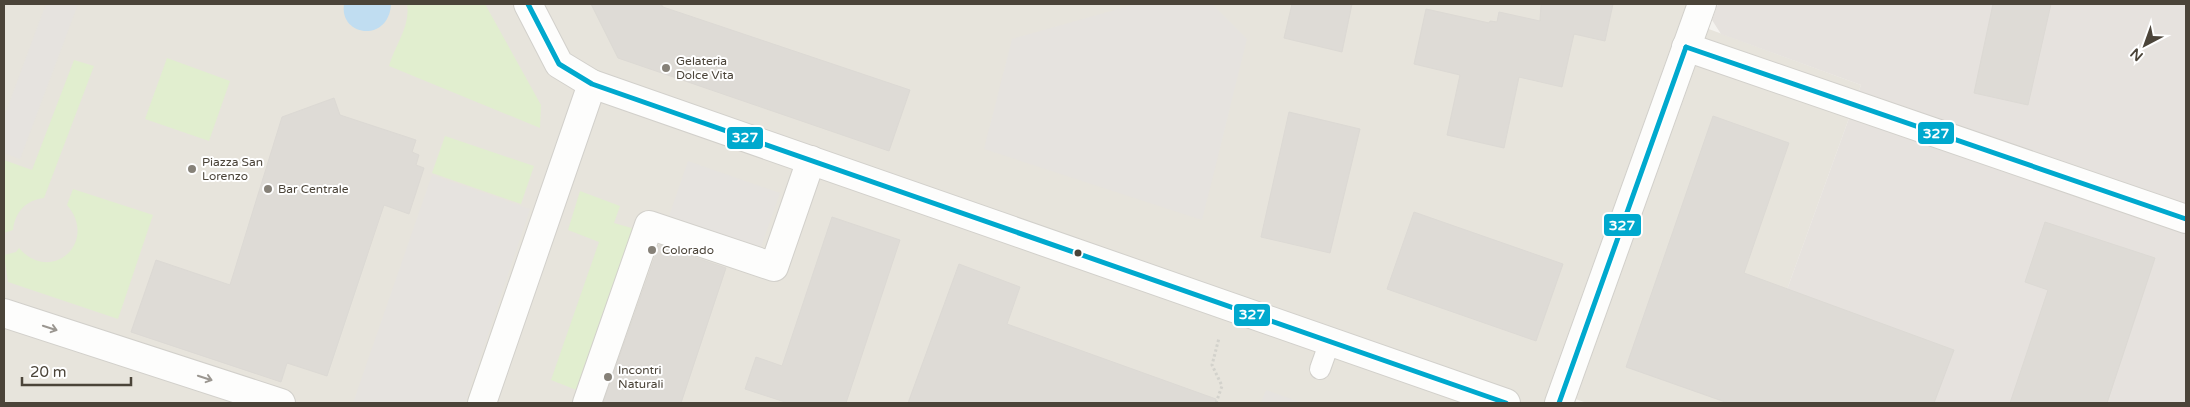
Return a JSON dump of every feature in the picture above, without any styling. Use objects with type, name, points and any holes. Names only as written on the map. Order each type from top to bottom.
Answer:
[{"type":"street","points":[[528,4],[560,64],[592,84],[1506,403]]},
{"type":"street","points":[[1559,403],[1702,4]]},
{"type":"street","points":[[1686,47],[2186,219]]},
{"type":"street","points":[[482,403],[592,84]]},
{"type":"street","points":[[587,403],[649,225],[774,267],[811,160]]},
{"type":"street","points":[[4,312],[243,397],[281,403]]},
{"type":"lane","points":[[1320,369],[1330,341]]},
{"type":"path","points":[[1216,403],[1222,386],[1212,365],[1220,337]]},
{"type":"shaded area","points":[[4,4],[1692,4],[1687,21],[1861,85],[1746,403],[1587,403],[1552,391],[1548,403],[4,403]]},
{"type":"shaded area","points":[[46,4],[78,4],[20,159],[4,153],[4,117]]},
{"type":"shaded area","points":[[1136,4],[1212,4],[1247,39],[1202,220],[984,149],[1012,39]]},
{"type":"shaded area","points":[[1718,4],[2186,4],[2186,403],[1746,403],[1861,85],[1721,34],[1712,20]]},
{"type":"shaded area","points":[[688,161],[780,193],[760,250],[668,219]]},
{"type":"shaded area","points":[[432,175],[530,209],[465,403],[353,403]]},
{"type":"shaded area","points":[[1266,390],[1303,403],[1261,403]]},
{"type":"green space","points":[[407,4],[485,4],[541,105],[540,128],[389,66],[405,28],[408,12]]},
{"type":"green space","points":[[167,58],[230,81],[209,141],[145,119]]},
{"type":"green space","points":[[74,60],[94,66],[44,198],[27,204],[19,212],[13,230],[4,233],[4,160],[32,170]]},
{"type":"green space","points":[[445,136],[534,166],[521,204],[432,173]]},
{"type":"green space","points":[[73,189],[153,215],[118,319],[8,282],[4,255],[16,252],[19,248],[32,258],[44,262],[57,260],[67,254],[74,245],[78,233],[75,219],[67,205]]},
{"type":"green space","points":[[580,191],[620,206],[614,223],[635,229],[579,391],[551,380],[599,242],[568,230]]},
{"type":"water","points":[[344,4],[391,4],[388,17],[382,25],[374,30],[365,31],[356,29],[349,23],[345,15]]},
{"type":"building","points":[[591,4],[661,4],[663,7],[910,90],[889,151],[618,58]]},
{"type":"building","points":[[1292,4],[1352,4],[1342,52],[1284,38]]},
{"type":"building","points":[[1541,4],[1613,4],[1605,41],[1574,34],[1562,87],[1519,77],[1504,148],[1447,135],[1460,75],[1414,64],[1426,9],[1489,23],[1490,21],[1497,22],[1499,12],[1540,21]]},
{"type":"building","points":[[1993,4],[2051,4],[2028,105],[1974,93]]},
{"type":"building","points":[[334,98],[340,115],[416,140],[412,152],[419,155],[416,165],[424,168],[409,214],[384,205],[327,376],[287,363],[281,382],[131,332],[156,260],[230,285],[282,117]]},
{"type":"building","points":[[1289,112],[1360,129],[1330,253],[1261,237]]},
{"type":"building","points":[[1713,116],[1789,143],[1744,273],[1954,350],[1934,403],[1728,403],[1626,367]]},
{"type":"building","points":[[1414,212],[1563,264],[1536,341],[1387,289]]},
{"type":"building","points":[[832,217],[900,240],[846,403],[788,403],[745,389],[756,357],[782,366]]},
{"type":"building","points":[[2045,222],[2155,258],[2107,403],[2010,403],[2048,290],[2025,282]]},
{"type":"building","points":[[659,245],[726,268],[681,403],[603,403]]},
{"type":"building","points":[[959,264],[1020,287],[1007,324],[1216,399],[1216,403],[908,403]]},
{"type":"transit line","name":"327","points":[[528,4],[559,64],[592,84],[1506,403]]},
{"type":"transit line","name":"327","points":[[1686,47],[2186,219]]},
{"type":"transit line","name":"327","points":[[1559,403],[1686,47]]},
{"type":"place","name":"Gelateria Dolce Vita","points":[[666,68]]},
{"type":"place","name":"Piazza San Lorenzo","points":[[192,169]]},
{"type":"place","name":"Bar Centrale","points":[[268,189]]},
{"type":"place","name":"Colorado","points":[[652,250]]},
{"type":"place","name":"Incontri Naturali","points":[[608,377]]}]
